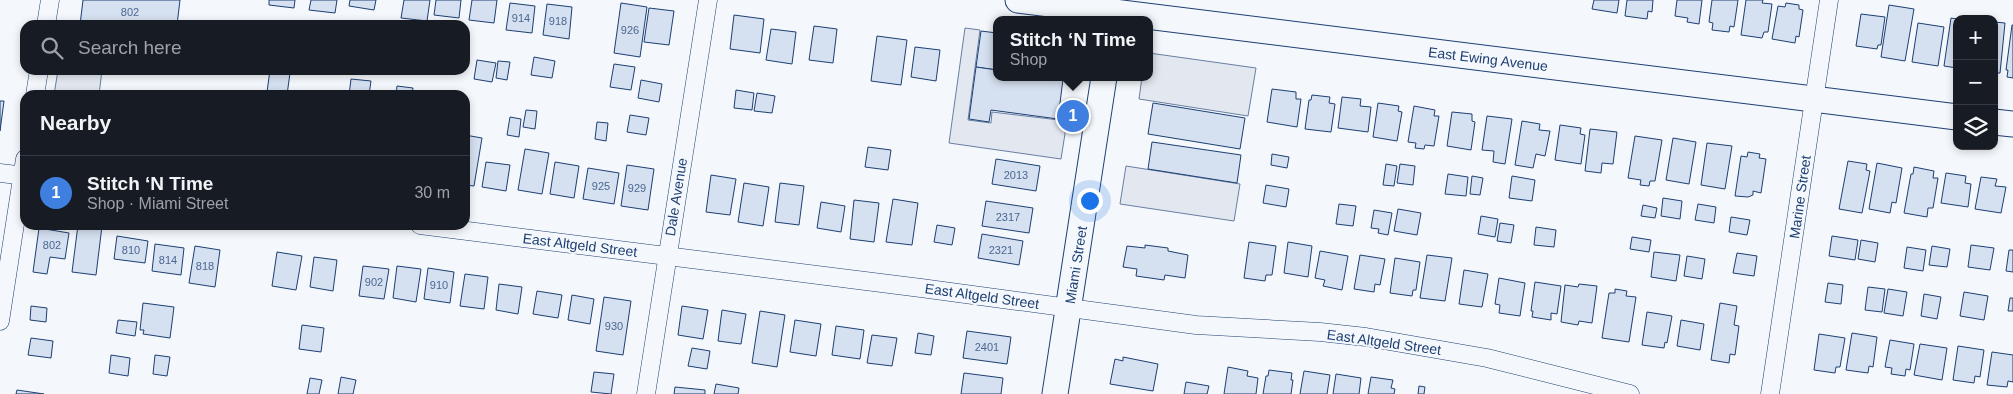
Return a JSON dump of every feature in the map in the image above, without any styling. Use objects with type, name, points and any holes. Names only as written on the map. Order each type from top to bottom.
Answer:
[{"type":"street","points":[[47,20],[50,0]]},
{"type":"street","name":"Dale Avenue","points":[[646,394],[708,0]]},
{"type":"street","name":"East Ewing Avenue","points":[[1018,0],[1953,117]]},
{"type":"street","name":"Marine Street","points":[[1770,394],[1830,0]]},
{"type":"street","points":[[36,90],[38,75]]},
{"type":"street","name":"Miami Street","points":[[1055,394],[1103,81]]},
{"type":"street","points":[[1998,122],[2013,124]]},
{"type":"street","points":[[0,173],[20,170]]},
{"type":"street","points":[[0,320],[20,195]]},
{"type":"street","name":"East Altgeld Street","points":[[460,230],[1196,325],[1320,332],[1390,340],[1533,368],[1630,394]]},
{"type":"shaded area","points":[[965,28],[980,30],[968,120],[991,123],[992,112],[1067,121],[1061,159],[949,143]]},
{"type":"shaded area","points":[[1153,54],[1256,68],[1248,116],[1139,99],[1141,81],[1153,81]]},
{"type":"shaded area","points":[[57,75],[101,75],[100,90],[55,90]]},
{"type":"shaded area","points":[[1126,166],[1240,184],[1234,221],[1120,204]]},
{"type":"building","points":[[83,0],[180,0],[178,20],[81,20]]},
{"type":"building","points":[[269,0],[295,0],[294,8],[269,5]]},
{"type":"building","points":[[311,0],[337,0],[335,13],[309,10]]},
{"type":"building","points":[[350,0],[376,0],[374,10],[349,6]]},
{"type":"building","points":[[404,0],[430,0],[427,20],[401,18]]},
{"type":"building","points":[[436,0],[461,0],[459,18],[434,15]]},
{"type":"building","points":[[472,0],[497,0],[494,23],[469,20]]},
{"type":"building","points":[[1594,0],[1619,0],[1617,13],[1592,9]]},
{"type":"building","points":[[1627,0],[1653,0],[1652,12],[1648,11],[1647,19],[1625,16]]},
{"type":"building","points":[[1677,0],[1702,0],[1699,24],[1687,22],[1688,18],[1675,16]]},
{"type":"building","points":[[1712,0],[1738,0],[1734,27],[1730,26],[1729,32],[1712,30],[1713,23],[1709,22]]},
{"type":"building","points":[[1746,0],[1763,0],[1762,3],[1772,4],[1768,32],[1764,32],[1762,38],[1741,35]]},
{"type":"building","points":[[510,3],[535,6],[532,33],[506,30]]},
{"type":"building","points":[[621,3],[647,7],[640,57],[614,53]]},
{"type":"building","points":[[1786,3],[1799,5],[1799,9],[1803,10],[1799,37],[1796,36],[1795,43],[1772,39],[1778,6],[1785,7]]},
{"type":"building","points":[[547,4],[572,7],[569,39],[543,35]]},
{"type":"building","points":[[1889,5],[1914,9],[1905,61],[1881,57]]},
{"type":"building","points":[[649,8],[674,11],[669,45],[644,42]]},
{"type":"building","points":[[1861,14],[1885,17],[1881,45],[1878,45],[1877,49],[1856,46]]},
{"type":"building","points":[[734,15],[764,19],[760,53],[730,49]]},
{"type":"building","points":[[1951,18],[1953,18],[1953,67],[1944,66]]},
{"type":"building","points":[[1998,22],[2005,23],[2000,73],[1998,73]]},
{"type":"building","points":[[1918,23],[1944,27],[1938,66],[1912,62]]},
{"type":"building","points":[[2012,25],[2013,78],[2007,77],[2008,70],[2006,70]]},
{"type":"building","points":[[814,26],[837,29],[833,63],[809,60]]},
{"type":"building","points":[[771,29],[796,32],[792,64],[766,60]]},
{"type":"building","points":[[981,31],[993,32],[993,69],[976,67]]},
{"type":"building","points":[[877,36],[907,40],[901,85],[871,81]]},
{"type":"building","points":[[915,47],[940,50],[936,81],[911,77]]},
{"type":"building","points":[[534,57],[555,61],[552,78],[531,75]]},
{"type":"building","points":[[477,60],[496,63],[492,82],[474,79]]},
{"type":"building","points":[[498,61],[510,62],[507,80],[496,78]]},
{"type":"building","points":[[614,64],[635,67],[631,90],[610,87]]},
{"type":"building","points":[[976,67],[993,69],[993,81],[1063,81],[1058,119],[991,110],[989,122],[969,119]]},
{"type":"building","points":[[269,75],[290,75],[288,90],[267,90]]},
{"type":"building","points":[[351,79],[371,81],[370,90],[350,90]]},
{"type":"building","points":[[641,80],[662,84],[659,102],[638,98]]},
{"type":"building","points":[[397,86],[413,88],[413,90],[397,90]]},
{"type":"building","points":[[1272,89],[1296,92],[1296,99],[1301,99],[1297,127],[1267,122]]},
{"type":"building","points":[[736,90],[754,93],[752,110],[734,108]]},
{"type":"building","points":[[757,93],[775,96],[772,113],[754,111]]},
{"type":"building","points":[[1312,95],[1330,97],[1329,103],[1335,104],[1331,132],[1305,129],[1309,100],[1311,100]]},
{"type":"building","points":[[1342,97],[1361,99],[1360,106],[1371,107],[1368,132],[1338,128]]},
{"type":"building","points":[[0,101],[4,101],[0,131]]},
{"type":"building","points":[[1153,103],[1245,118],[1240,149],[1148,134]]},
{"type":"building","points":[[1378,103],[1399,106],[1398,111],[1402,112],[1397,141],[1373,137]]},
{"type":"building","points":[[1414,106],[1435,110],[1434,116],[1439,116],[1434,146],[1425,145],[1424,149],[1415,148],[1416,143],[1408,142]]},
{"type":"building","points":[[526,110],[537,111],[535,129],[523,127]]},
{"type":"building","points":[[1452,112],[1472,114],[1472,121],[1475,122],[1471,150],[1447,146]]},
{"type":"building","points":[[630,115],[649,118],[646,135],[627,132]]},
{"type":"building","points":[[1487,116],[1512,119],[1505,164],[1493,162],[1494,151],[1482,150]]},
{"type":"building","points":[[510,117],[521,119],[519,137],[507,135]]},
{"type":"building","points":[[1522,121],[1540,124],[1539,130],[1550,131],[1545,156],[1536,154],[1533,168],[1515,165]]},
{"type":"building","points":[[597,122],[608,123],[606,141],[595,139]]},
{"type":"building","points":[[1560,125],[1581,128],[1580,134],[1585,135],[1581,164],[1555,160]]},
{"type":"building","points":[[1590,129],[1617,132],[1613,164],[1602,163],[1601,173],[1585,171]]},
{"type":"building","points":[[470,136],[482,138],[474,186],[470,186]]},
{"type":"building","points":[[1635,136],[1662,140],[1655,181],[1650,181],[1649,186],[1640,185],[1641,180],[1628,178]]},
{"type":"building","points":[[1673,138],[1696,142],[1689,184],[1666,180]]},
{"type":"building","points":[[1152,142],[1241,155],[1237,183],[1148,169]]},
{"type":"building","points":[[1707,143],[1732,146],[1725,189],[1701,185]]},
{"type":"building","points":[[868,147],[891,150],[888,170],[865,167]]},
{"type":"building","points":[[525,149],[549,153],[542,194],[518,190]]},
{"type":"building","points":[[1748,152],[1760,154],[1759,158],[1766,159],[1761,193],[1753,191],[1753,195],[1748,197],[1735,196],[1741,156],[1747,157]]},
{"type":"building","points":[[1272,154],[1289,157],[1287,168],[1271,165]]},
{"type":"building","points":[[996,159],[1040,166],[1036,191],[992,184]]},
{"type":"building","points":[[1848,161],[1867,164],[1866,170],[1870,171],[1862,213],[1839,209]]},
{"type":"building","points":[[486,162],[510,165],[506,191],[482,187]]},
{"type":"building","points":[[555,162],[579,166],[574,198],[550,194]]},
{"type":"building","points":[[1877,163],[1902,168],[1896,203],[1892,202],[1890,213],[1869,209]]},
{"type":"building","points":[[1386,164],[1397,166],[1394,186],[1383,185]]},
{"type":"building","points":[[1400,164],[1415,166],[1413,185],[1397,183]]},
{"type":"building","points":[[627,165],[654,169],[648,210],[621,206]]},
{"type":"building","points":[[1914,167],[1934,171],[1933,178],[1938,178],[1933,208],[1928,208],[1927,217],[1904,213]]},
{"type":"building","points":[[588,168],[619,173],[614,204],[583,199]]},
{"type":"building","points":[[1946,173],[1966,176],[1965,183],[1971,184],[1968,207],[1941,203]]},
{"type":"building","points":[[1448,174],[1468,177],[1466,196],[1445,194]]},
{"type":"building","points":[[711,175],[736,179],[730,215],[706,212]]},
{"type":"building","points":[[1472,176],[1483,178],[1480,195],[1470,194]]},
{"type":"building","points":[[1512,176],[1535,180],[1532,201],[1509,198]]},
{"type":"building","points":[[1981,177],[1997,179],[1995,186],[2006,187],[2001,213],[1975,209]]},
{"type":"building","points":[[744,183],[769,187],[763,226],[738,222]]},
{"type":"building","points":[[780,183],[804,186],[799,225],[775,222]]},
{"type":"building","points":[[1266,185],[1289,189],[1286,207],[1263,203]]},
{"type":"building","points":[[1663,198],[1682,201],[1680,219],[1661,216]]},
{"type":"building","points":[[893,199],[918,203],[912,245],[886,242]]},
{"type":"building","points":[[854,200],[879,203],[874,242],[850,239]]},
{"type":"building","points":[[986,201],[1033,208],[1029,233],[982,226]]},
{"type":"building","points":[[821,202],[845,206],[841,232],[817,228]]},
{"type":"building","points":[[1339,204],[1356,206],[1353,226],[1336,224]]},
{"type":"building","points":[[1698,204],[1716,207],[1714,223],[1695,220]]},
{"type":"building","points":[[1643,205],[1657,208],[1655,218],[1641,216]]},
{"type":"building","points":[[1398,209],[1421,213],[1417,235],[1394,231]]},
{"type":"building","points":[[1374,210],[1392,213],[1388,235],[1378,233],[1379,229],[1371,228]]},
{"type":"building","points":[[1481,216],[1498,219],[1495,237],[1478,234]]},
{"type":"building","points":[[1731,217],[1750,220],[1747,235],[1729,232]]},
{"type":"building","points":[[1500,223],[1514,225],[1511,243],[1497,241]]},
{"type":"building","points":[[937,225],[955,228],[952,245],[934,242]]},
{"type":"building","points":[[1536,227],[1556,230],[1554,247],[1534,245]]},
{"type":"building","points":[[39,230],[69,233],[65,259],[50,257],[47,274],[33,272]]},
{"type":"building","points":[[77,230],[102,230],[96,275],[72,272]]},
{"type":"building","points":[[982,234],[1023,241],[1019,265],[978,258]]},
{"type":"building","points":[[117,236],[148,241],[145,263],[114,259]]},
{"type":"building","points":[[1832,236],[1858,240],[1855,260],[1829,256]]},
{"type":"building","points":[[1632,237],[1651,240],[1649,252],[1630,249]]},
{"type":"building","points":[[1861,240],[1878,243],[1875,262],[1858,259]]},
{"type":"building","points":[[1249,242],[1276,246],[1272,275],[1266,275],[1265,281],[1244,278]]},
{"type":"building","points":[[1288,242],[1312,246],[1308,277],[1284,273]]},
{"type":"building","points":[[155,244],[184,248],[181,275],[152,271]]},
{"type":"building","points":[[1145,245],[1168,248],[1168,251],[1188,255],[1185,278],[1165,275],[1164,280],[1136,276],[1137,269],[1123,267],[1127,246],[1145,248]]},
{"type":"building","points":[[1971,245],[1994,248],[1990,270],[1968,267]]},
{"type":"building","points":[[195,246],[220,250],[215,287],[189,283]]},
{"type":"building","points":[[1932,246],[1950,249],[1947,267],[1929,265]]},
{"type":"building","points":[[1907,247],[1926,250],[1923,271],[1904,268]]},
{"type":"building","points":[[2009,250],[2013,250],[2013,272],[2006,271]]},
{"type":"building","points":[[1320,251],[1348,256],[1342,290],[1323,286],[1325,280],[1315,278]]},
{"type":"building","points":[[277,252],[302,256],[296,290],[272,286]]},
{"type":"building","points":[[1654,252],[1680,255],[1676,281],[1651,277]]},
{"type":"building","points":[[1737,253],[1757,256],[1754,276],[1733,273]]},
{"type":"building","points":[[1360,255],[1385,259],[1380,285],[1375,284],[1374,292],[1354,289]]},
{"type":"building","points":[[1427,255],[1452,258],[1445,301],[1420,298]]},
{"type":"building","points":[[1687,256],[1705,259],[1702,279],[1684,276]]},
{"type":"building","points":[[314,257],[337,260],[333,291],[310,287]]},
{"type":"building","points":[[1395,258],[1420,262],[1416,290],[1413,290],[1412,296],[1390,293]]},
{"type":"building","points":[[363,266],[389,269],[384,299],[359,296]]},
{"type":"building","points":[[397,266],[421,269],[416,302],[393,298]]},
{"type":"building","points":[[428,268],[454,272],[450,303],[424,299]]},
{"type":"building","points":[[1464,270],[1488,274],[1482,307],[1459,304]]},
{"type":"building","points":[[465,274],[488,277],[484,309],[460,306]]},
{"type":"building","points":[[1499,278],[1525,283],[1520,316],[1499,313],[1500,305],[1495,304]]},
{"type":"building","points":[[1535,282],[1561,286],[1557,314],[1551,313],[1551,320],[1532,317],[1533,311],[1531,311]]},
{"type":"building","points":[[1828,283],[1843,285],[1841,304],[1825,302]]},
{"type":"building","points":[[499,284],[522,287],[518,314],[496,310]]},
{"type":"building","points":[[1579,284],[1597,286],[1592,323],[1579,321],[1578,325],[1561,322],[1565,285],[1578,287]]},
{"type":"building","points":[[1868,287],[1885,289],[1882,312],[1865,310]]},
{"type":"building","points":[[1615,289],[1627,291],[1626,296],[1636,297],[1629,342],[1602,338],[1609,293],[1615,293]]},
{"type":"building","points":[[1888,289],[1907,292],[1903,316],[1884,313]]},
{"type":"building","points":[[537,291],[562,295],[558,318],[533,314]]},
{"type":"building","points":[[1964,292],[1988,296],[1984,320],[1960,316]]},
{"type":"building","points":[[1924,294],[1941,297],[1937,319],[1921,316]]},
{"type":"building","points":[[572,295],[594,299],[590,324],[568,320]]},
{"type":"building","points":[[604,297],[631,301],[623,355],[596,351]]},
{"type":"building","points":[[2010,298],[2013,298],[2013,311],[2008,311]]},
{"type":"building","points":[[143,303],[174,307],[170,338],[143,334],[144,330],[140,330]]},
{"type":"building","points":[[1720,303],[1737,306],[1734,325],[1739,326],[1735,355],[1730,354],[1729,363],[1711,360]]},
{"type":"building","points":[[31,306],[47,308],[46,322],[30,320]]},
{"type":"building","points":[[682,306],[708,310],[703,339],[678,335]]},
{"type":"building","points":[[722,310],[746,314],[741,344],[718,341]]},
{"type":"building","points":[[760,311],[785,315],[777,367],[752,363]]},
{"type":"building","points":[[1647,312],[1672,316],[1667,343],[1665,342],[1664,348],[1642,345]]},
{"type":"building","points":[[118,320],[137,322],[135,336],[116,333]]},
{"type":"building","points":[[795,320],[821,324],[816,356],[790,352]]},
{"type":"building","points":[[1681,320],[1704,324],[1700,350],[1677,346]]},
{"type":"building","points":[[302,325],[324,328],[321,352],[299,349]]},
{"type":"building","points":[[836,326],[864,330],[860,359],[832,355]]},
{"type":"building","points":[[967,331],[1011,337],[1007,364],[963,358]]},
{"type":"building","points":[[918,333],[934,336],[931,355],[915,353]]},
{"type":"building","points":[[1852,333],[1877,337],[1873,367],[1869,366],[1868,373],[1846,370]]},
{"type":"building","points":[[1819,334],[1845,338],[1840,367],[1836,367],[1835,373],[1814,370]]},
{"type":"building","points":[[872,335],[897,338],[892,366],[867,363]]},
{"type":"building","points":[[31,338],[53,341],[51,358],[28,355]]},
{"type":"building","points":[[1890,340],[1914,344],[1910,370],[1906,369],[1905,376],[1891,374],[1892,368],[1885,367]]},
{"type":"building","points":[[1920,344],[1947,348],[1942,380],[1914,375]]},
{"type":"building","points":[[1958,346],[1984,350],[1980,377],[1975,376],[1974,383],[1953,380]]},
{"type":"building","points":[[692,348],[710,351],[707,369],[688,366]]},
{"type":"building","points":[[1992,352],[2013,355],[2013,382],[2008,381],[2007,387],[1987,385]]},
{"type":"building","points":[[111,355],[130,358],[128,376],[109,373]]},
{"type":"building","points":[[155,355],[170,357],[167,376],[153,374]]},
{"type":"building","points":[[1123,357],[1158,364],[1153,391],[1110,384],[1115,359],[1123,361]]},
{"type":"building","points":[[1228,367],[1248,371],[1247,376],[1258,378],[1256,394],[1224,394]]},
{"type":"building","points":[[1269,370],[1292,373],[1291,394],[1263,394]]},
{"type":"building","points":[[1304,371],[1330,375],[1327,394],[1300,394]]},
{"type":"building","points":[[594,372],[614,374],[611,394],[591,392]]},
{"type":"building","points":[[964,373],[1003,378],[1001,394],[961,394]]},
{"type":"building","points":[[1336,374],[1361,378],[1359,394],[1333,394]]},
{"type":"building","points":[[341,377],[356,380],[353,394],[338,394]]},
{"type":"building","points":[[1371,377],[1393,380],[1391,388],[1395,389],[1394,394],[1368,394]]},
{"type":"building","points":[[310,378],[322,380],[319,394],[307,394]]},
{"type":"building","points":[[1186,382],[1209,386],[1207,394],[1184,394]]},
{"type":"building","points":[[716,384],[739,388],[738,394],[714,394]]},
{"type":"building","points":[[1419,386],[1425,387],[1424,394],[1418,394]]},
{"type":"building","points":[[675,387],[705,390],[705,394],[674,394]]},
{"type":"building","points":[[17,390],[44,394],[16,394]]},
{"type":"place","name":"Stitch ‘N Time","points":[[1073,116]]}]
